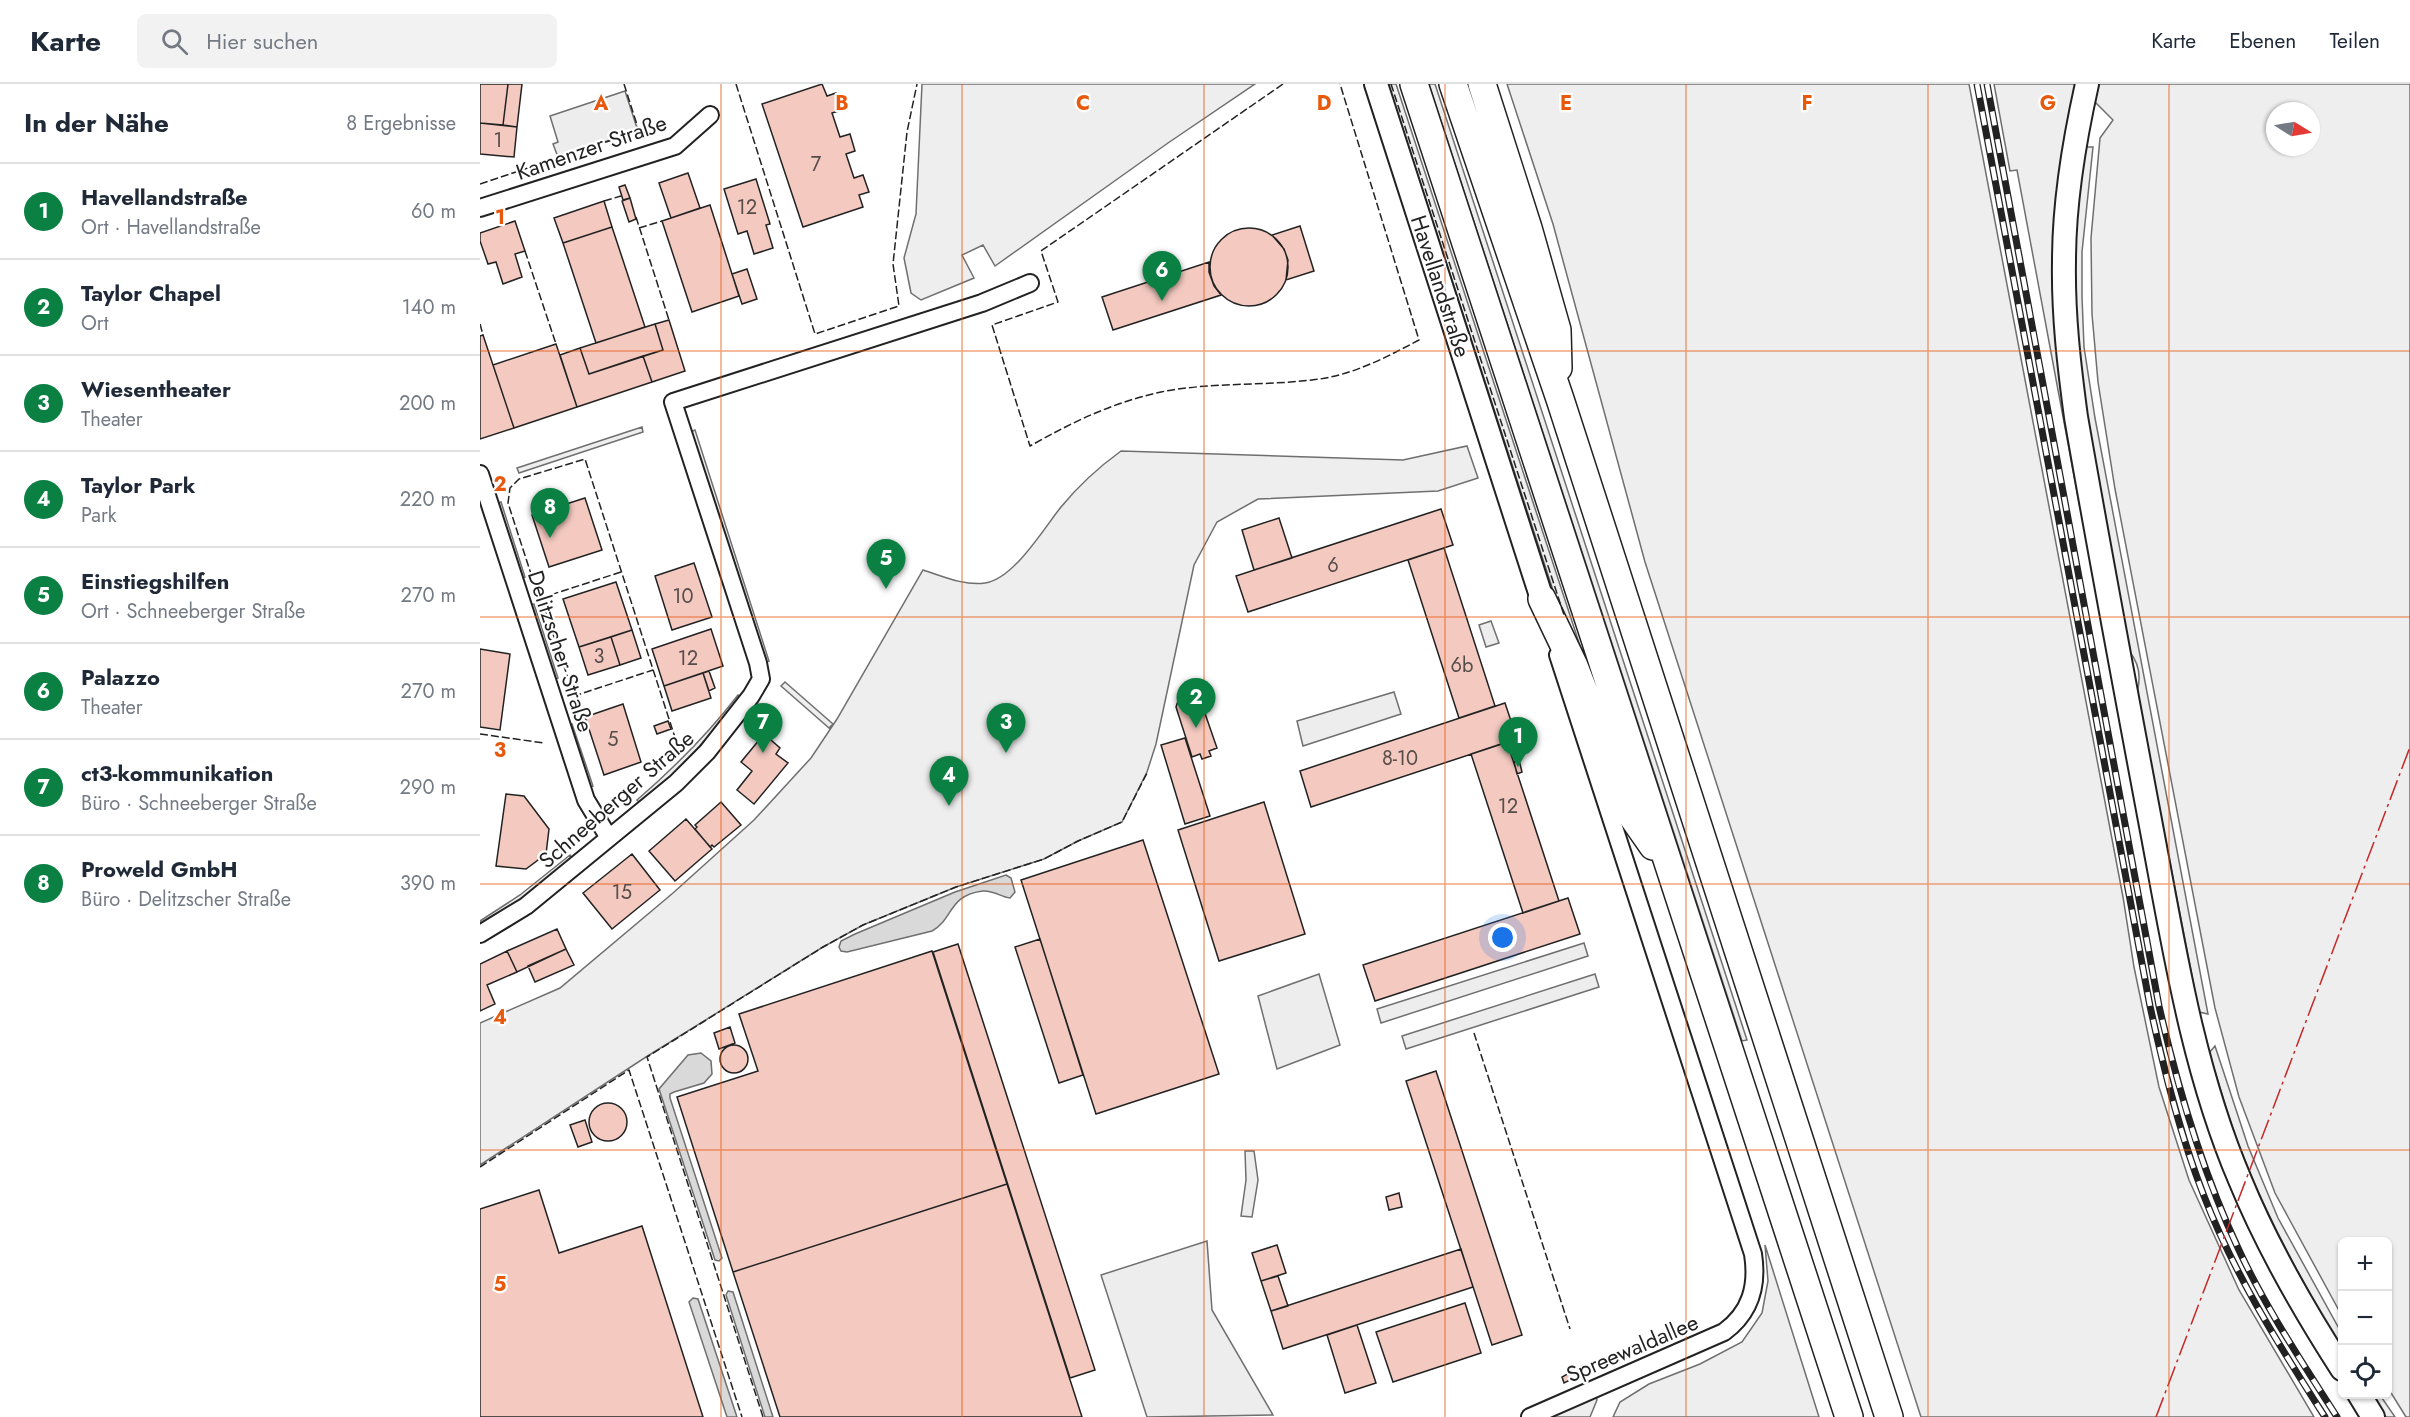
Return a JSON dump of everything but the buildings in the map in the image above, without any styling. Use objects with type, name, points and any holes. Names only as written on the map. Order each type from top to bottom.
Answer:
[{"type":"highway","points":[[1414,84],[1849,1417]]},
{"type":"highway","points":[[1453,84],[1560,399],[1889,1417]]},
{"type":"highway","points":[[1482,84],[1528,228],[1557,330],[1560,399]]},
{"type":"highway","points":[[1542,599],[1574,666],[1632,816],[1670,871]]},
{"type":"main road","name":"Havellandstraße","points":[[1376,84],[1542,599]]},
{"type":"main road","points":[[2087,84],[2067,200],[2064,261],[2066,334],[2076,417],[2170,928],[2196,1046],[2216,1116],[2240,1181],[2271,1247],[2338,1361]]},
{"type":"main road","points":[[2362,1399],[2373,1417]]},
{"type":"street","name":"Kamenzer Straße","points":[[480,208],[675,146],[710,115]]},
{"type":"street","name":"Schneeberger Straße","points":[[480,934],[526,906],[676,783],[707,752],[752,696],[761,679],[758,663],[673,402],[982,303],[1030,283]]},
{"type":"street","name":"Delitzscher Straße","points":[[480,474],[586,800],[609,838]]},
{"type":"street","name":"Havellandstraße","points":[[1542,599],[1563,674],[1753,1254],[1756,1273],[1753,1292],[1746,1310]]},
{"type":"street","name":"Spreewaldallee","points":[[1530,1417],[1724,1332],[1736,1324],[1746,1310]]},
{"type":"shaded area","points":[[922,84],[1255,84],[995,266],[983,245],[962,255],[974,278],[921,300],[911,293],[904,258],[916,214]]},
{"type":"shaded area","points":[[1388,84],[1396,84],[1585,661],[1564,624]]},
{"type":"shaded area","points":[[1429,84],[1435,84],[1747,1040],[1742,1041]]},
{"type":"shaded area","points":[[1507,84],[1969,84],[2123,897],[2134,967],[2159,1087],[2189,1180],[2239,1290],[2314,1417],[1921,1417],[1645,562],[1553,224]]},
{"type":"shaded area","points":[[1994,84],[2077,84],[2069,121],[2083,507],[2080,508],[2017,170],[2010,171]]},
{"type":"shaded area","points":[[2099,84],[2410,84],[2410,1417],[2406,1417],[2392,1394],[2392,1237],[2338,1237],[2338,1309],[2275,1193],[2239,1097],[2215,1008],[2115,489],[2098,382],[2092,314],[2091,238],[2100,138],[2113,120],[2095,102]]},
{"type":"shaded area","points":[[625,91],[638,131],[558,157],[553,144],[558,142],[550,116]]},
{"type":"shaded area","points":[[2086,147],[2093,147],[2082,252],[2084,347],[2095,418],[2208,1014],[2199,1012],[2137,692],[2138,671],[2129,651],[2086,420],[2077,348],[2075,252],[2077,208]]},
{"type":"shaded area","points":[[642,427],[643,432],[519,473],[517,468]]},
{"type":"shaded area","points":[[695,430],[769,661],[765,663],[690,432]]},
{"type":"shaded area","points":[[1467,446],[1478,478],[1438,491],[1258,499],[1217,522],[1194,565],[1156,744],[1147,772],[1122,822],[1044,859],[956,887],[863,925],[823,947],[646,1057],[480,1165],[480,1023],[560,988],[673,893],[754,820],[811,758],[837,719],[923,570],[953,580],[977,584],[996,579],[1007,572],[1028,551],[1075,491],[1121,451],[1403,460]]},
{"type":"shaded area","points":[[501,502],[525,577],[520,579],[495,504]]},
{"type":"shaded area","points":[[534,604],[558,678],[553,680],[528,605]]},
{"type":"shaded area","points":[[1491,621],[1499,643],[1486,647],[1479,625]]},
{"type":"shaded area","points":[[785,682],[833,724],[829,728],[781,686]]},
{"type":"shaded area","points":[[1394,692],[1401,714],[1303,746],[1297,721]]},
{"type":"shaded area","points":[[738,695],[742,698],[718,726],[641,804],[637,800],[690,750]]},
{"type":"shaded area","points":[[572,724],[593,786],[589,788],[568,725]]},
{"type":"shaded area","points":[[570,855],[573,859],[524,899],[480,927],[480,921],[520,895]]},
{"type":"shaded area","points":[[1006,875],[1011,878],[1015,892],[1010,898],[987,891],[972,893],[963,897],[944,921],[932,931],[847,952],[841,951],[839,947],[841,941],[855,934],[955,892]]},
{"type":"shaded area","points":[[1584,943],[1588,956],[1381,1023],[1377,1009]]},
{"type":"shaded area","points":[[1319,974],[1340,1045],[1277,1069],[1258,996]]},
{"type":"shaded area","points":[[1595,974],[1599,987],[1406,1049],[1402,1036]]},
{"type":"shaded area","points":[[2215,1046],[2248,1146],[2278,1218],[2338,1327],[2338,1342],[2288,1253],[2252,1179],[2233,1129],[2209,1053]]},
{"type":"shaded area","points":[[701,1053],[711,1061],[712,1074],[704,1083],[674,1092],[670,1094],[670,1098],[722,1258],[719,1261],[715,1260],[659,1089],[688,1055]]},
{"type":"shaded area","points":[[1245,1151],[1254,1151],[1258,1180],[1252,1217],[1241,1216],[1246,1180]]},
{"type":"shaded area","points":[[1207,1241],[1212,1310],[1273,1415],[1147,1417],[1101,1275]]},
{"type":"shaded area","points":[[1765,1245],[1819,1417],[1613,1417],[1620,1402],[1649,1384],[1700,1364],[1742,1342],[1762,1313],[1768,1281]]},
{"type":"shaded area","points":[[728,1291],[733,1292],[773,1417],[765,1417],[726,1295]]},
{"type":"shaded area","points":[[693,1298],[698,1299],[737,1417],[727,1417],[689,1302]]},
{"type":"shaded area","points":[[1596,1396],[1597,1400],[1590,1417],[1549,1417]]},
{"type":"shaded area","points":[[2374,1399],[2383,1399],[2395,1417],[2386,1417]]},
{"type":"railway","points":[[1977,84],[2150,1006],[2167,1078],[2195,1173],[2229,1254],[2275,1337],[2325,1417]]},
{"type":"railway","points":[[1987,84],[2159,1006],[2174,1068],[2202,1159],[2238,1248],[2272,1313],[2337,1417]]},
{"type":"fence","points":[[480,184],[639,131],[624,84]]},
{"type":"fence","points":[[736,84],[815,334],[899,306],[893,264],[907,132],[917,84]]},
{"type":"fence","points":[[1283,84],[1041,251],[1058,302],[992,325],[1030,446],[1093,414],[1143,396],[1198,387],[1326,378],[1367,365],[1419,340],[1340,84]]},
{"type":"fence","points":[[1391,84],[1564,615]]},
{"type":"fence","points":[[604,201],[621,196]]},
{"type":"fence","points":[[636,217],[669,320]]},
{"type":"fence","points":[[639,228],[662,221]]},
{"type":"fence","points":[[525,251],[556,344]]},
{"type":"fence","points":[[480,324],[483,335]]},
{"type":"fence","points":[[532,577],[508,503],[510,488],[519,479],[585,459],[680,753]]},
{"type":"fence","points":[[621,572],[541,598],[574,696],[653,670]]},
{"type":"fence","points":[[480,734],[544,743]]},
{"type":"fence","points":[[763,1417],[647,1057],[823,947],[863,925],[956,887],[1044,859],[1122,822],[1147,773]]},
{"type":"fence","points":[[1474,1033],[1570,1329]]},
{"type":"fence","points":[[480,1167],[629,1070],[742,1417]]},
{"type":"power","points":[[2156,1417],[2410,747]]},
{"type":"place","name":"Palazzo","points":[[1162,301]]},
{"type":"place","name":"Proweld GmbH","points":[[550,538]]},
{"type":"place","name":"Einstiegshilfen","points":[[886,589]]},
{"type":"place","name":"Taylor Chapel","points":[[1196,728]]},
{"type":"place","name":"ct3-kommunikation","points":[[763,753]]},
{"type":"place","name":"Wiesentheater","points":[[1006,753]]},
{"type":"place","name":"Havellandstraße","points":[[1518,767]]},
{"type":"place","name":"Taylor Park","points":[[949,806]]}]
